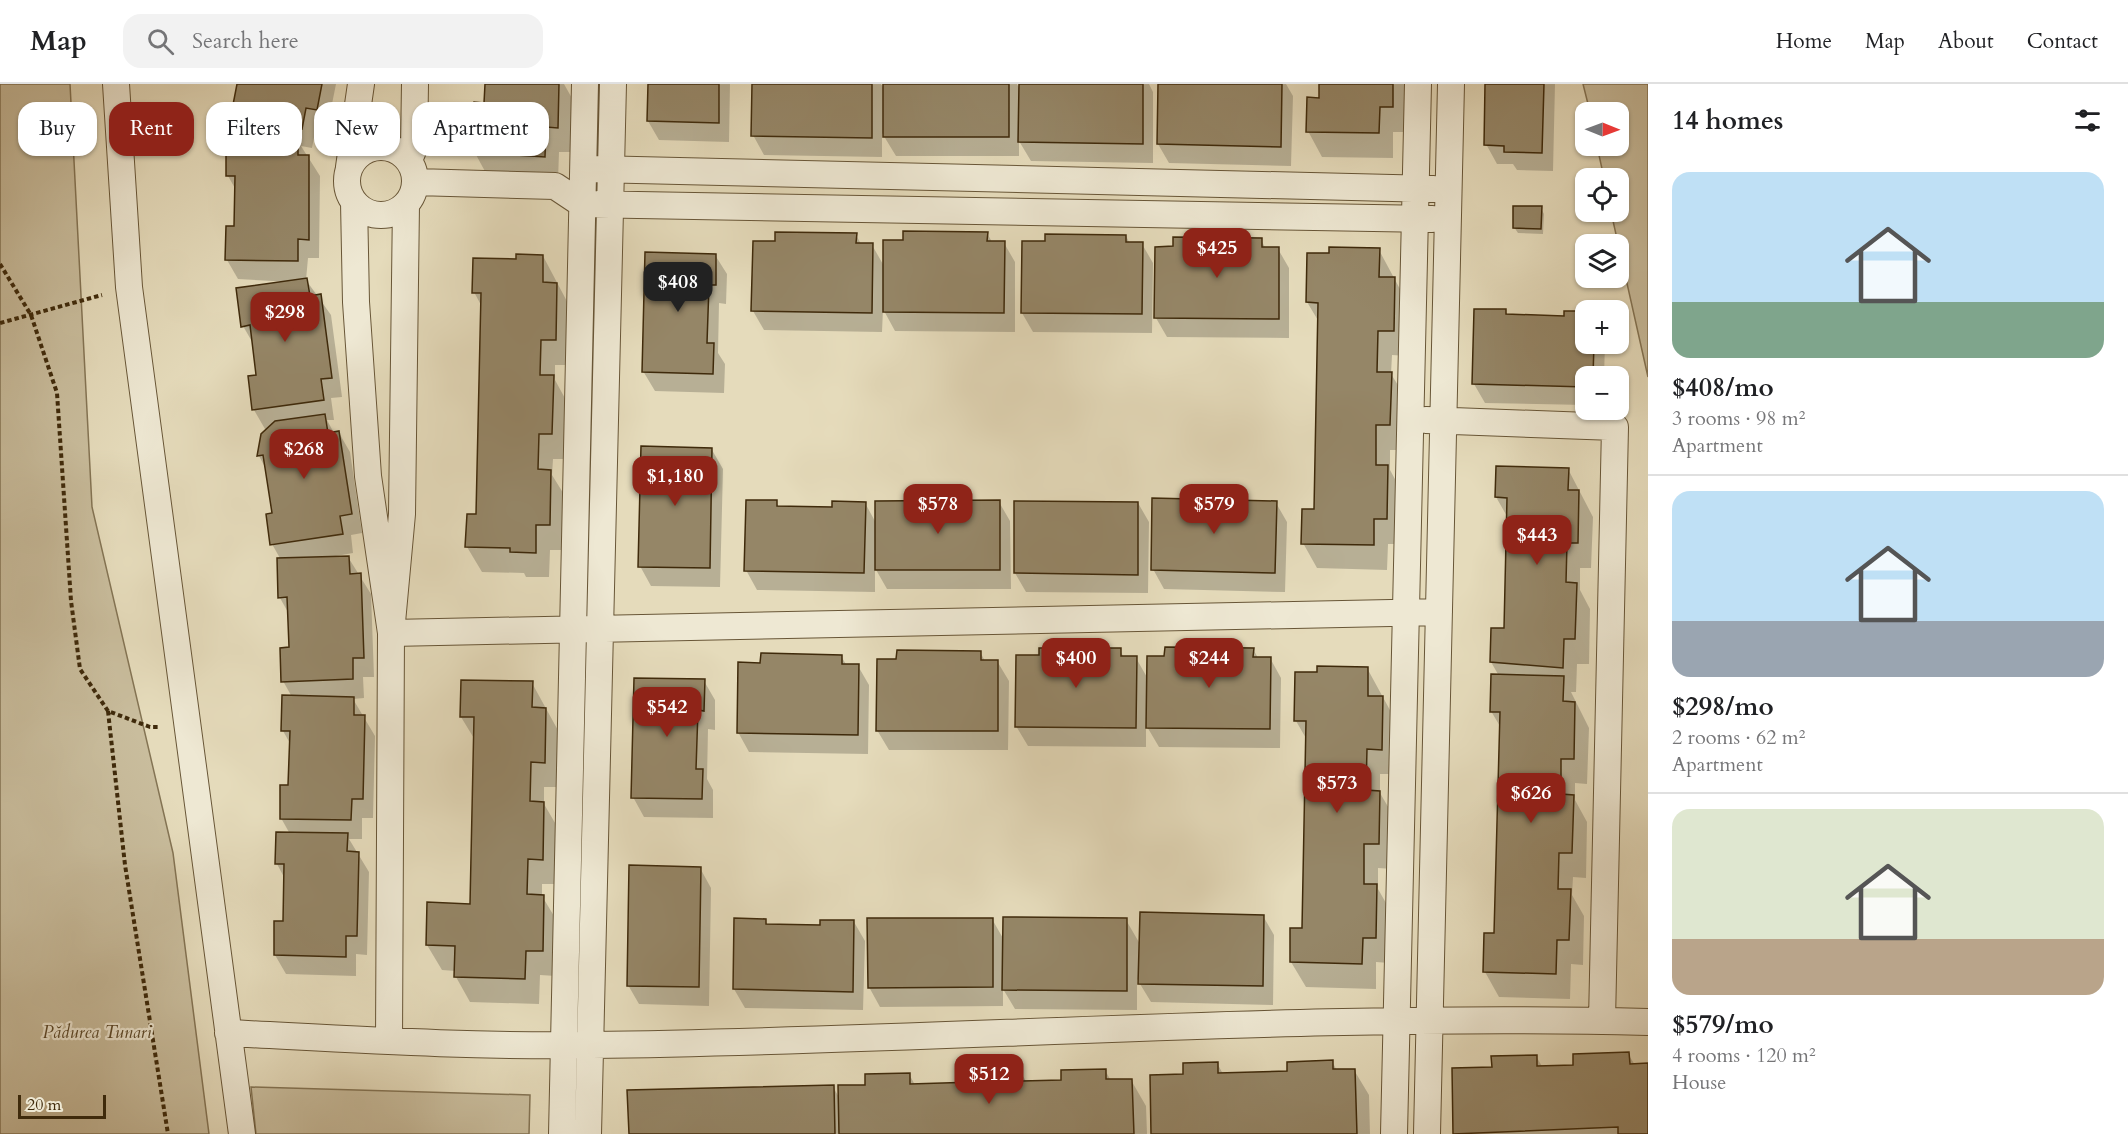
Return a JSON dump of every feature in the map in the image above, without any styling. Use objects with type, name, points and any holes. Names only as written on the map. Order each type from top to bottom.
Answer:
[{"type":"street","points":[[116,84],[129,287],[242,1134]]},
{"type":"street","points":[[361,84],[347,179],[354,202],[356,302],[368,476],[391,633]]},
{"type":"street","points":[[389,1041],[391,633],[402,514],[410,182],[414,148],[415,84]]},
{"type":"street","points":[[562,1134],[585,84]]},
{"type":"street","points":[[588,1134],[613,84]]},
{"type":"street","points":[[1394,1134],[1418,84]]},
{"type":"street","points":[[1427,1134],[1451,84]]},
{"type":"street","points":[[350,167],[356,157],[377,146],[400,151],[410,182]]},
{"type":"street","points":[[555,186],[583,169],[611,169],[1449,189]]},
{"type":"street","points":[[410,182],[555,186],[582,204],[1415,218],[1448,221]]},
{"type":"street","points":[[354,202],[363,210],[386,215],[410,182]]},
{"type":"street","points":[[1410,419],[1615,427],[1602,1020]]},
{"type":"street","points":[[391,633],[1439,612]]},
{"type":"street","points":[[228,1033],[389,1041],[590,1046],[1429,1020],[1648,1022]]},
{"type":"path","points":[[0,264],[31,315],[57,393],[70,601],[80,669],[108,711],[124,865],[168,1134]]},
{"type":"path","points":[[0,323],[129,287]]},
{"type":"path","points":[[108,711],[150,727],[188,726]]},
{"type":"green space","name":"Pădurea Tunari","points":[[0,84],[70,84],[71,102],[18,102],[18,156],[74,156],[92,507],[173,853],[209,1134],[0,1134]]},
{"type":"green space","points":[[1583,84],[1648,84],[1648,377],[1628,288],[1629,234],[1616,234],[1613,222],[1629,222],[1629,168],[1602,168],[1599,156],[1629,156],[1629,102],[1588,102]]},
{"type":"green space","points":[[251,1087],[530,1095],[529,1134],[256,1134]]},
{"type":"building","points":[[237,84],[322,84],[319,102],[314,102],[314,109],[306,108],[302,129],[302,102],[234,102]]},
{"type":"building","points":[[485,84],[559,84],[558,128],[549,127],[549,102],[484,102]]},
{"type":"building","points":[[648,84],[719,84],[719,123],[647,121]]},
{"type":"building","points":[[752,84],[872,84],[872,138],[751,136]]},
{"type":"building","points":[[883,84],[1009,84],[1009,137],[883,137]]},
{"type":"building","points":[[1019,84],[1143,84],[1143,144],[1018,142]]},
{"type":"building","points":[[1158,84],[1282,84],[1281,147],[1157,144]]},
{"type":"building","points":[[1319,84],[1393,84],[1393,107],[1380,107],[1379,133],[1306,132],[1307,97],[1319,98]]},
{"type":"building","points":[[1485,84],[1544,84],[1542,153],[1504,152],[1504,146],[1484,145]]},
{"type":"building","points":[[309,155],[309,240],[298,239],[298,261],[225,260],[226,226],[234,226],[235,176],[226,176],[226,156]]},
{"type":"building","points":[[1513,206],[1542,206],[1541,229],[1513,228]]},
{"type":"building","points":[[903,231],[988,232],[987,241],[1005,241],[1004,313],[883,312],[883,240],[903,240]]},
{"type":"building","points":[[775,232],[857,233],[856,243],[873,243],[872,313],[751,311],[753,241],[775,241]]},
{"type":"building","points":[[1045,234],[1126,235],[1126,242],[1143,242],[1142,314],[1021,313],[1022,241],[1045,241]]},
{"type":"building","points":[[1173,237],[1262,238],[1262,247],[1279,247],[1279,319],[1154,318],[1155,247],[1173,246]]},
{"type":"building","points":[[1329,247],[1380,248],[1379,277],[1395,277],[1394,331],[1378,331],[1377,372],[1392,372],[1390,425],[1376,425],[1376,465],[1388,465],[1387,519],[1374,519],[1374,545],[1301,544],[1302,509],[1314,509],[1318,303],[1306,302],[1307,253],[1329,253]]},
{"type":"building","points":[[645,252],[716,254],[716,285],[709,285],[707,343],[714,343],[713,374],[642,372]]},
{"type":"building","points":[[516,254],[543,255],[543,282],[557,283],[556,340],[541,340],[540,375],[554,375],[552,434],[539,434],[538,469],[551,470],[550,525],[536,525],[536,553],[510,552],[510,548],[465,547],[467,514],[476,514],[481,293],[472,293],[473,258],[516,259]]},
{"type":"building","points":[[307,278],[310,296],[321,294],[332,378],[321,379],[324,400],[252,410],[248,376],[256,375],[250,325],[241,327],[236,288]]},
{"type":"building","points":[[1474,309],[1506,309],[1506,314],[1564,316],[1564,311],[1575,311],[1575,354],[1594,354],[1593,366],[1575,366],[1575,387],[1472,384]]},
{"type":"building","points":[[325,414],[328,433],[339,431],[352,514],[340,516],[343,534],[270,545],[266,514],[272,513],[263,455],[257,456],[261,434],[275,421]]},
{"type":"building","points":[[641,446],[712,448],[710,568],[638,567]]},
{"type":"building","points":[[1496,466],[1569,468],[1568,490],[1579,490],[1578,543],[1567,543],[1566,582],[1577,583],[1575,639],[1564,639],[1563,668],[1490,662],[1491,628],[1504,628],[1507,498],[1495,497]]},
{"type":"building","points":[[1152,498],[1277,501],[1275,573],[1151,570]]},
{"type":"building","points":[[746,500],[777,500],[777,506],[832,507],[832,501],[866,502],[864,573],[744,571]]},
{"type":"building","points":[[1000,500],[1000,570],[875,570],[875,501]]},
{"type":"building","points":[[1014,501],[1138,502],[1138,575],[1014,573]]},
{"type":"building","points":[[349,556],[350,574],[361,573],[364,658],[353,658],[353,679],[281,682],[280,648],[289,647],[287,597],[278,598],[277,558]]},
{"type":"building","points":[[1165,647],[1254,648],[1253,657],[1271,657],[1270,729],[1146,728],[1147,656],[1164,656]]},
{"type":"building","points":[[1039,648],[1121,648],[1121,656],[1137,656],[1136,728],[1015,727],[1016,655],[1039,655]]},
{"type":"building","points":[[897,650],[981,651],[981,660],[998,660],[998,731],[876,731],[877,659],[896,659]]},
{"type":"building","points":[[761,653],[842,655],[842,664],[859,664],[858,735],[737,733],[738,662],[760,663]]},
{"type":"building","points":[[1317,666],[1368,667],[1368,696],[1383,696],[1382,750],[1367,749],[1366,790],[1380,791],[1379,844],[1364,844],[1364,884],[1377,884],[1376,938],[1363,938],[1362,964],[1290,962],[1290,928],[1302,928],[1306,721],[1294,721],[1295,672],[1317,672]]},
{"type":"building","points":[[1491,674],[1564,676],[1563,701],[1575,702],[1574,759],[1561,759],[1561,794],[1574,795],[1572,853],[1559,853],[1558,889],[1571,889],[1569,940],[1557,940],[1556,974],[1483,972],[1484,933],[1494,933],[1500,712],[1490,712]]},
{"type":"building","points":[[634,678],[705,679],[704,711],[698,710],[696,769],[703,769],[702,799],[631,798]]},
{"type":"building","points":[[461,680],[533,681],[532,707],[546,708],[545,763],[531,762],[530,801],[544,802],[543,860],[528,859],[527,894],[544,895],[543,951],[526,951],[525,979],[454,977],[455,946],[426,945],[427,902],[470,904],[474,717],[460,717]]},
{"type":"building","points":[[282,695],[354,697],[354,715],[365,715],[363,799],[352,799],[351,820],[280,819],[280,785],[288,785],[290,731],[281,731]]},
{"type":"building","points":[[276,832],[348,833],[347,851],[359,852],[357,936],[346,936],[346,957],[274,955],[274,921],[283,921],[284,864],[275,864]]},
{"type":"building","points":[[629,865],[701,867],[699,987],[627,986]]},
{"type":"building","points":[[1140,912],[1264,915],[1263,986],[1138,984]]},
{"type":"building","points":[[1003,917],[1127,918],[1127,991],[1002,990]]},
{"type":"building","points":[[734,918],[766,919],[766,924],[820,925],[820,920],[854,920],[853,992],[733,989]]},
{"type":"building","points":[[867,918],[993,918],[993,987],[868,988]]},
{"type":"building","points":[[1629,1052],[1630,1064],[1648,1063],[1648,1134],[1618,1134],[1618,1127],[1453,1134],[1452,1068],[1492,1067],[1491,1056],[1537,1055],[1537,1066],[1573,1065],[1573,1054]]},
{"type":"building","points":[[1333,1060],[1333,1069],[1355,1069],[1357,1134],[1151,1134],[1150,1075],[1183,1074],[1183,1063],[1218,1062],[1218,1073],[1287,1071],[1287,1062]]},
{"type":"building","points":[[1021,1069],[1022,1081],[1061,1080],[1061,1070],[1106,1069],[1106,1079],[1132,1079],[1134,1134],[839,1134],[838,1085],[865,1085],[865,1074],[910,1073],[910,1084],[975,1082],[975,1071]]},
{"type":"building","points":[[834,1085],[835,1134],[629,1134],[627,1090]]}]
